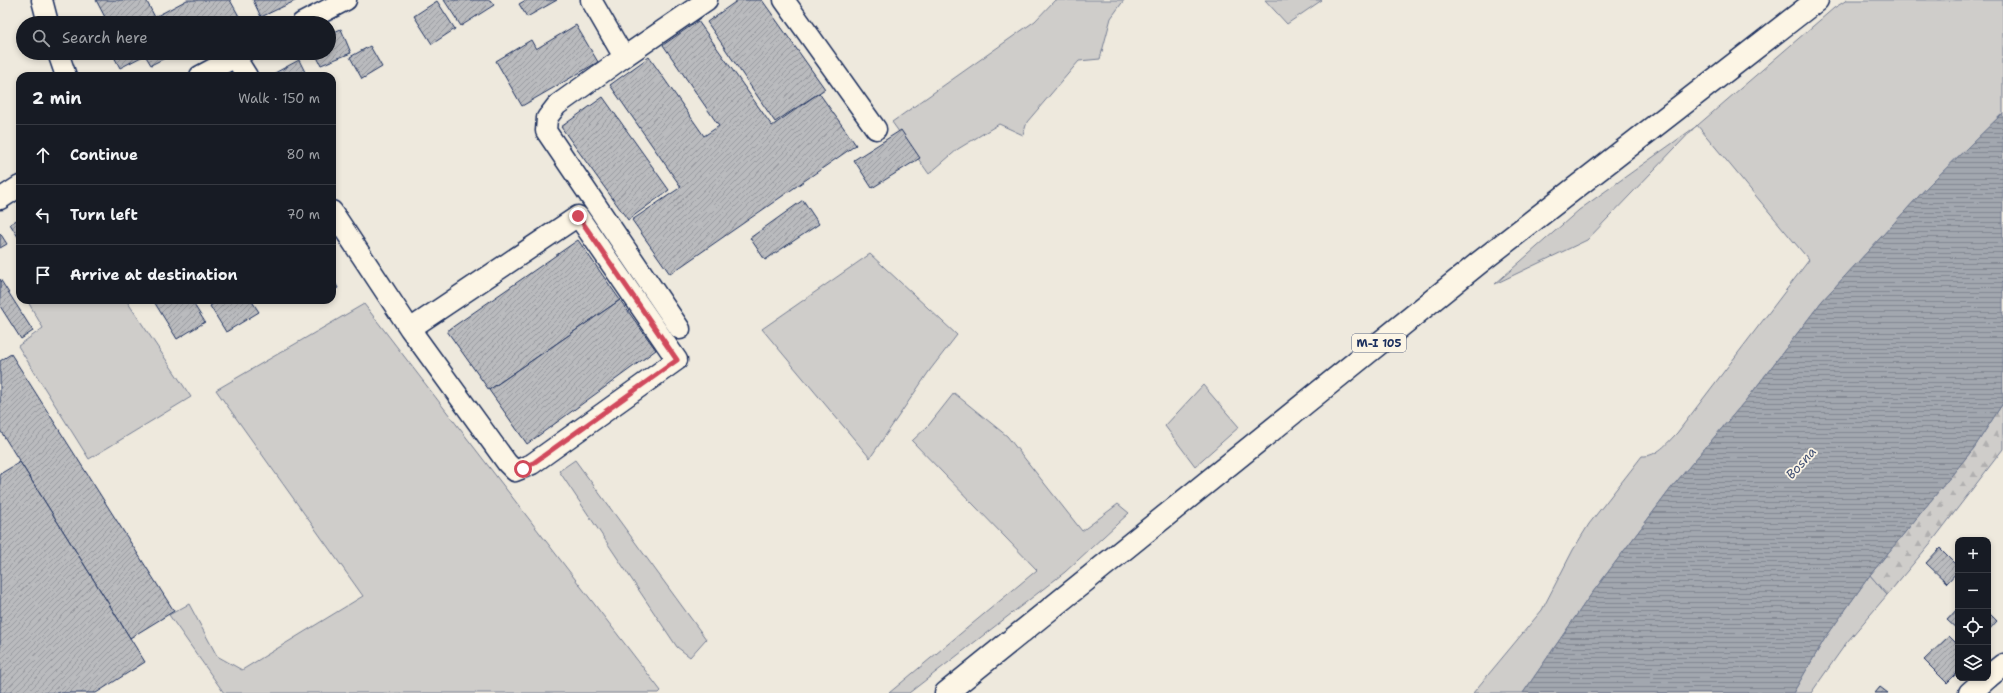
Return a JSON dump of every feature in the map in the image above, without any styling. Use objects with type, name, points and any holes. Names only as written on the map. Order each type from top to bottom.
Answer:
[{"type":"main road","name":"M-I 105","points":[[946,693],[1480,262],[1817,0]]},
{"type":"main road","points":[[1991,674],[2003,664]]},
{"type":"main road","points":[[1970,693],[1984,681]]},
{"type":"street","points":[[42,0],[46,16]]},
{"type":"street","points":[[315,16],[346,0]]},
{"type":"street","points":[[591,0],[624,57]]},
{"type":"street","points":[[680,329],[546,131],[547,118],[557,105],[707,0]]},
{"type":"street","points":[[784,0],[876,129]]},
{"type":"street","points":[[60,60],[65,72]]},
{"type":"street","points":[[207,72],[230,60]]},
{"type":"street","points":[[241,60],[245,72]]},
{"type":"street","points":[[0,199],[16,189]]},
{"type":"street","points":[[336,217],[410,329],[507,463],[515,471],[532,464],[677,360],[578,216],[410,329]]},
{"type":"green space","points":[[1055,0],[1124,0],[1111,18],[1100,59],[1079,61],[1027,122],[1023,135],[999,124],[958,149],[929,174],[892,122],[1035,21]]},
{"type":"green space","points":[[1265,0],[1322,0],[1287,24]]},
{"type":"green space","points":[[1847,0],[2003,0],[2003,113],[1930,184],[1822,301],[1751,394],[1672,487],[1587,600],[1523,693],[1473,693],[1542,610],[1573,550],[1589,524],[1642,456],[1647,456],[1657,452],[1677,433],[1809,260],[1697,125],[1834,8]]},
{"type":"green space","points":[[1695,127],[1587,240],[1495,284],[1579,210]]},
{"type":"green space","points":[[870,254],[957,335],[930,370],[870,458],[762,329]]},
{"type":"green space","points":[[29,304],[129,304],[191,397],[89,459],[18,346],[43,328]]},
{"type":"green space","points":[[364,304],[661,691],[659,693],[224,693],[169,615],[189,604],[217,656],[242,670],[363,596],[216,390]]},
{"type":"green space","points":[[1203,385],[1239,427],[1195,466],[1165,426]]},
{"type":"green space","points":[[954,393],[1007,436],[1082,531],[1118,504],[1129,513],[1065,572],[909,693],[889,693],[1037,570],[912,441],[928,426]]},
{"type":"green space","points":[[2003,403],[2003,449],[1934,539],[1887,595],[1870,575],[1974,448]]},
{"type":"green space","points":[[575,460],[706,639],[690,657],[677,647],[559,471]]},
{"type":"green space","points":[[1870,575],[1887,595],[1847,642],[1811,693],[1793,693],[1824,640]]},
{"type":"water","name":"Bosna","points":[[2003,113],[2003,403],[1974,448],[1870,575],[1824,640],[1793,693],[1523,693],[1587,600],[1672,487],[1751,394],[1822,301],[1930,184]]},
{"type":"building","points":[[96,0],[146,0],[154,16],[104,16]]},
{"type":"building","points":[[187,0],[230,0],[239,16],[157,16]]},
{"type":"building","points":[[253,0],[297,0],[263,16],[261,16]]},
{"type":"building","points":[[444,0],[490,0],[494,5],[461,26]]},
{"type":"building","points":[[526,0],[557,0],[527,17],[519,4]]},
{"type":"building","points":[[738,0],[762,0],[825,89],[775,122],[707,22]]},
{"type":"building","points":[[437,1],[455,29],[432,44],[414,16]]},
{"type":"building","points":[[698,21],[772,126],[819,93],[856,145],[670,274],[632,220],[681,187],[610,85],[649,57],[704,136],[719,126],[663,45]]},
{"type":"building","points":[[576,25],[598,62],[522,106],[496,61],[531,40],[536,49]]},
{"type":"building","points":[[341,29],[351,53],[336,59],[336,31]]},
{"type":"building","points":[[370,46],[382,67],[362,79],[350,57]]},
{"type":"building","points":[[116,60],[135,60],[120,68]]},
{"type":"building","points":[[148,60],[161,60],[151,65]]},
{"type":"building","points":[[299,60],[305,72],[277,72]]},
{"type":"building","points":[[318,60],[334,60],[321,65]]},
{"type":"building","points":[[603,97],[669,190],[628,220],[561,127]]},
{"type":"building","points":[[901,130],[920,158],[872,188],[854,160]]},
{"type":"building","points":[[803,200],[819,224],[765,260],[750,238]]},
{"type":"building","points":[[16,220],[16,234],[10,224]]},
{"type":"building","points":[[0,233],[7,244],[0,248]]},
{"type":"building","points":[[578,240],[620,300],[489,390],[447,331]]},
{"type":"building","points":[[0,279],[33,331],[21,339],[0,306]]},
{"type":"building","points":[[620,300],[656,350],[527,444],[489,390]]},
{"type":"building","points":[[155,304],[194,304],[205,322],[177,339]]},
{"type":"building","points":[[213,304],[254,304],[259,312],[226,332],[210,306]]},
{"type":"building","points":[[11,354],[174,611],[130,638],[0,430],[0,361]]},
{"type":"building","points":[[20,462],[145,662],[96,693],[0,693],[0,474]]},
{"type":"building","points":[[1940,548],[1955,563],[1955,574],[1947,583],[1926,563]]},
{"type":"building","points":[[1955,611],[1955,627],[1947,620]]},
{"type":"building","points":[[1991,615],[1997,621],[1991,628]]},
{"type":"building","points":[[1949,636],[1955,642],[1955,675],[1947,683],[1924,660]]},
{"type":"building","points":[[1880,687],[1888,693],[1875,693]]},
{"type":"route","points":[[523,469],[677,360],[578,216]]}]
